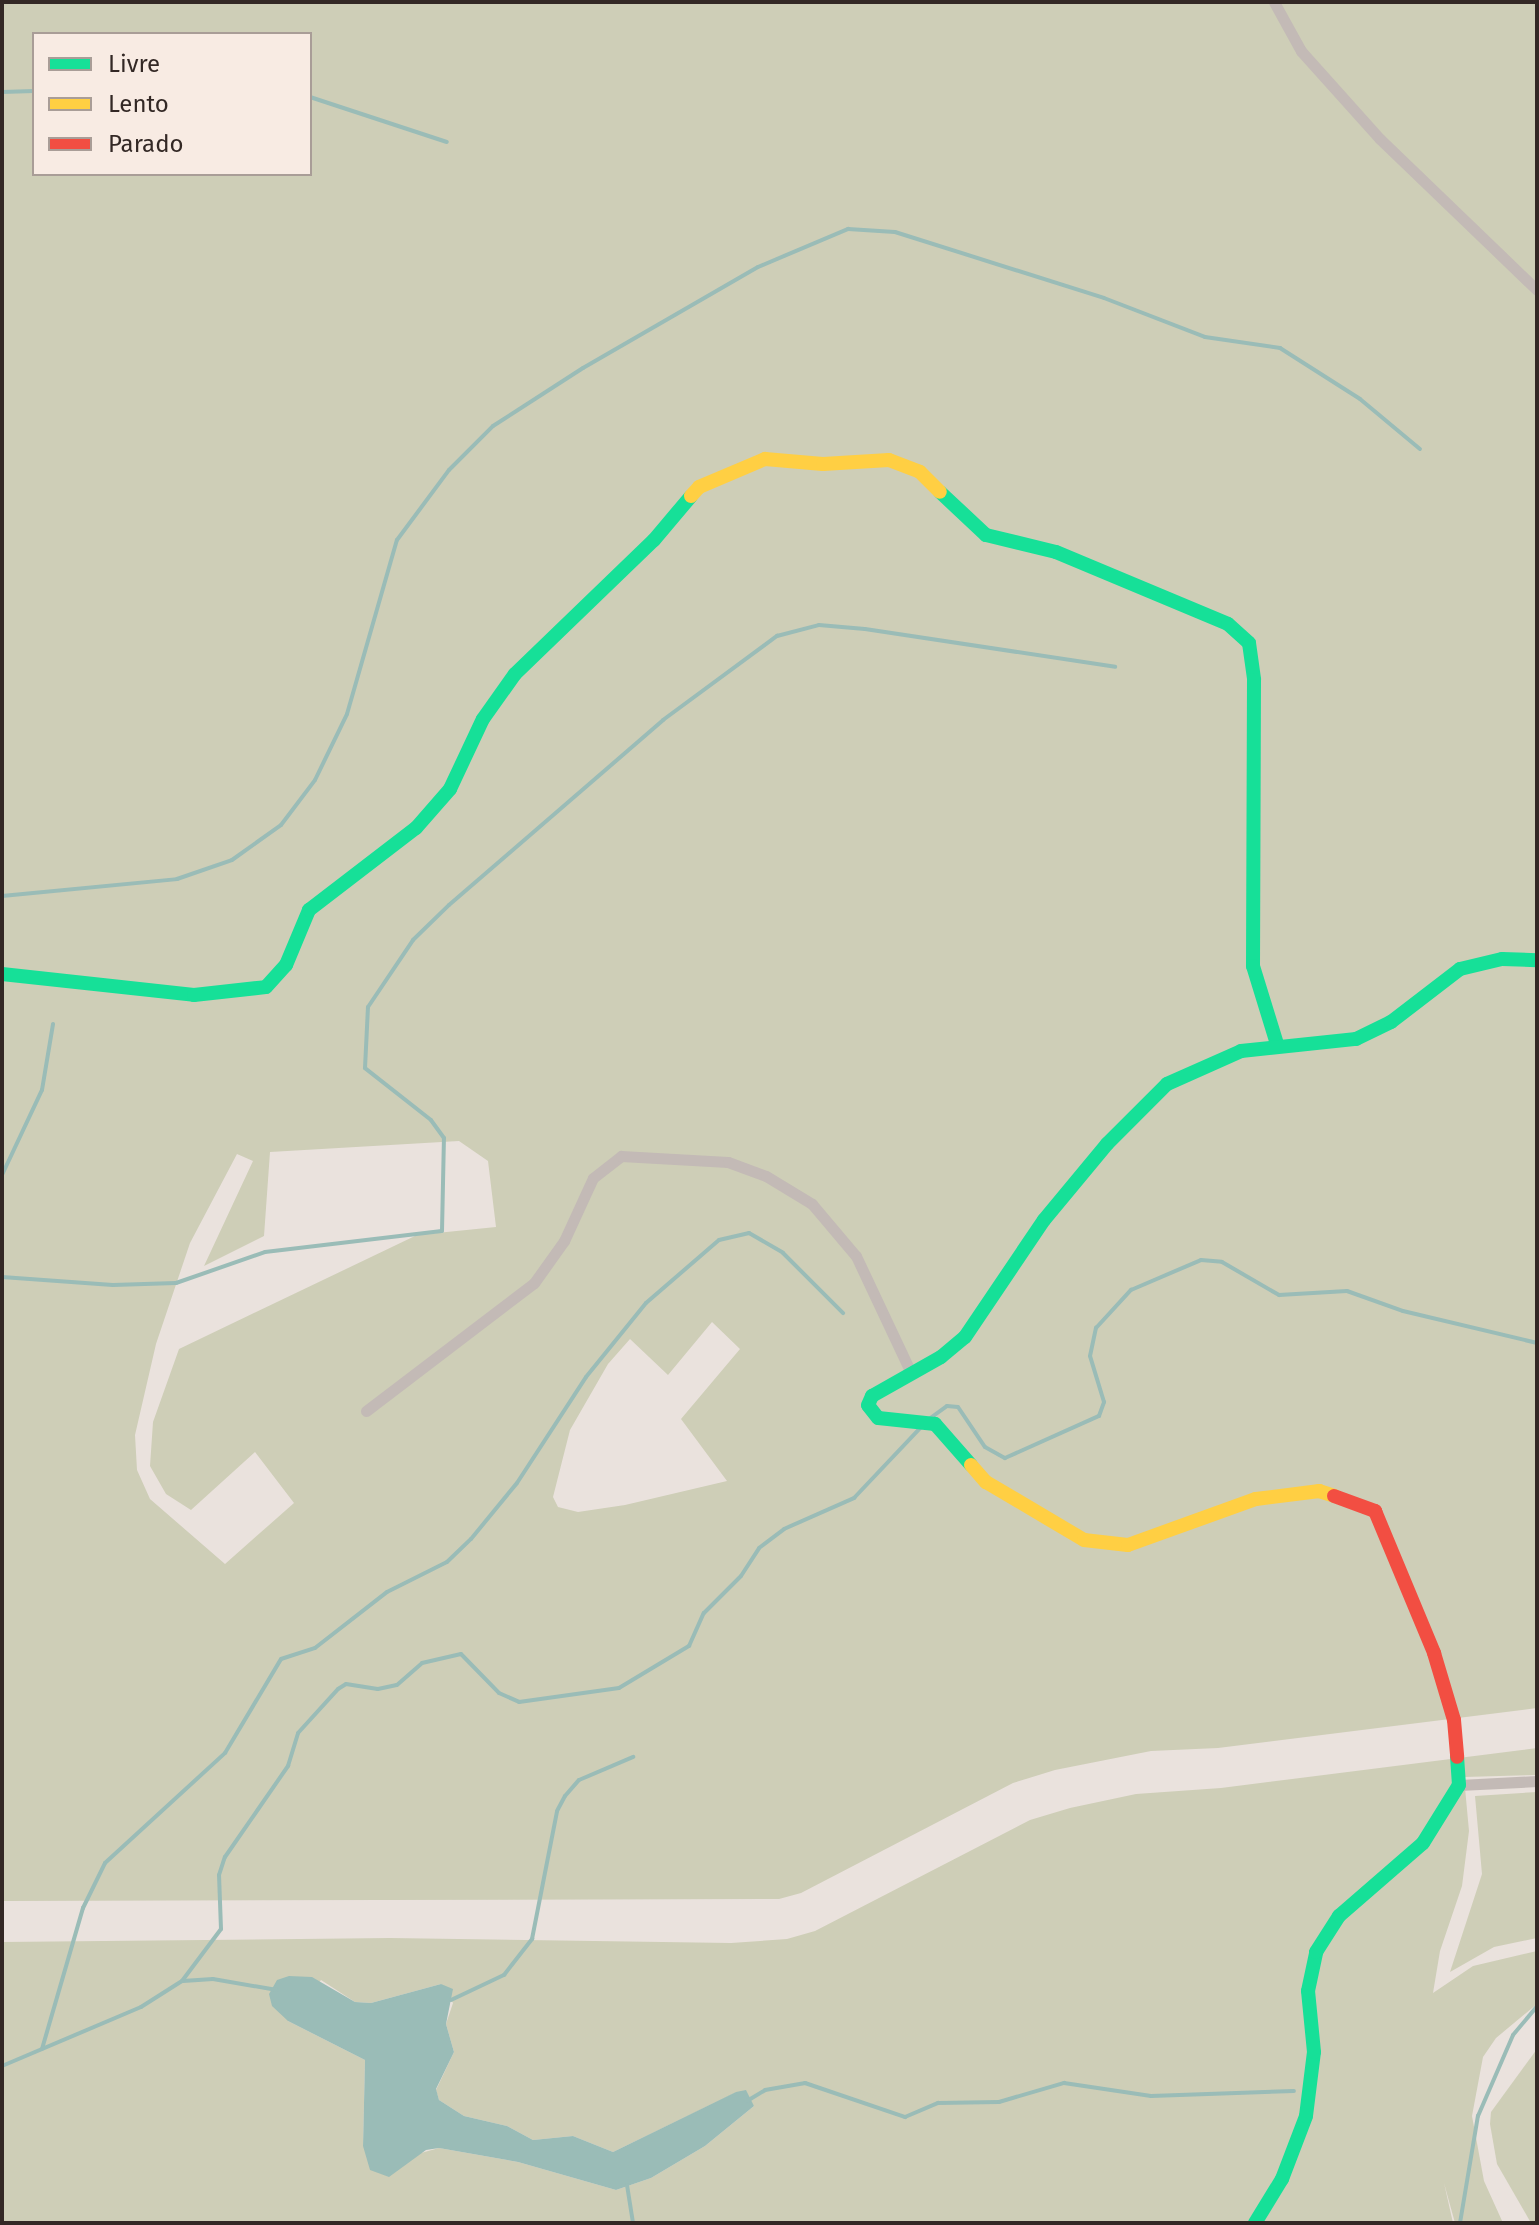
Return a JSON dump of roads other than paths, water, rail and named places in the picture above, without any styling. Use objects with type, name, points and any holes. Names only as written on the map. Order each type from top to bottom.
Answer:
[{"type":"street","points":[[1274,2],[1301,51],[1380,139],[1537,290]]},
{"type":"street","points":[[4,976],[72,978],[194,995],[266,987],[286,965],[309,910],[416,828],[450,789],[483,719],[515,674],[654,540],[699,487],[765,459],[823,464],[889,460],[920,472],[986,535],[1056,552],[1228,624],[1249,643],[1254,680],[1253,966],[1277,1044]]},
{"type":"street","points":[[1255,2223],[1282,2179],[1306,2116],[1314,2052],[1308,1991],[1316,1952],[1339,1916],[1423,1843],[1459,1785],[1454,1720],[1434,1653],[1375,1511],[1319,1491],[1291,1493],[1256,1499],[1128,1545],[1084,1540],[986,1482],[935,1424],[894,1421],[871,1413],[872,1396],[910,1371],[941,1357],[965,1337],[1044,1220],[1151,1098],[1212,1062],[1277,1044],[1329,1046],[1356,1039],[1391,1022],[1460,969],[1502,959],[1537,960]]},
{"type":"street","points":[[366,1411],[534,1283],[564,1241],[593,1178],[621,1156],[728,1162],[766,1176],[812,1204],[856,1256],[910,1371]]},
{"type":"street","points":[[1459,1785],[1537,1781]]},
{"type":"water","points":[[289,1976],[312,1977],[355,2002],[371,2003],[441,1984],[453,1989],[446,2024],[454,2052],[436,2089],[439,2100],[464,2116],[507,2126],[533,2140],[573,2136],[613,2152],[736,2092],[746,2090],[754,2106],[705,2146],[651,2178],[616,2190],[518,2162],[439,2148],[426,2150],[389,2177],[370,2170],[363,2146],[365,2060],[288,2021],[272,2006],[269,1994],[277,1980]]},
{"type":"waterway","points":[[2,92],[32,91]]},
{"type":"waterway","points":[[312,98],[447,142]]},
{"type":"waterway","points":[[2,896],[177,879],[232,860],[281,825],[315,780],[347,714],[397,540],[449,470],[493,426],[583,368],[758,267],[848,229],[895,232],[1104,298],[1205,337],[1280,348],[1360,399],[1420,449]]},
{"type":"waterway","points":[[2,1277],[113,1285],[176,1283],[265,1252],[442,1231],[444,1138],[431,1120],[365,1068],[368,1007],[413,940],[449,905],[663,720],[777,636],[819,625],[865,629],[1115,667]]},
{"type":"waterway","points":[[2,1175],[42,1090],[53,1024]]},
{"type":"waterway","points":[[42,2049],[83,1908],[105,1863],[225,1753],[281,1659],[315,1648],[387,1592],[447,1562],[471,1539],[517,1483],[586,1377],[646,1303],[719,1240],[749,1233],[783,1253],[843,1313]]},
{"type":"waterway","points":[[929,1419],[947,1406],[958,1407],[985,1447],[1005,1458],[1099,1416],[1104,1402],[1090,1356],[1096,1328],[1131,1290],[1201,1260],[1222,1262],[1279,1295],[1347,1291],[1403,1311],[1537,1343]]},
{"type":"waterway","points":[[2,2066],[141,2007],[182,1981],[221,1929],[219,1875],[225,1857],[288,1766],[298,1733],[338,1689],[346,1684],[378,1689],[397,1685],[422,1663],[461,1654],[499,1693],[519,1702],[619,1688],[689,1646],[704,1613],[741,1576],[759,1548],[784,1529],[854,1498],[923,1425]]},
{"type":"waterway","points":[[451,2000],[504,1975],[532,1939],[557,1811],[565,1796],[579,1780],[633,1757]]},
{"type":"waterway","points":[[183,1981],[213,1979],[277,1990]]},
{"type":"waterway","points":[[1460,2223],[1478,2116],[1513,2035],[1537,2006]]},
{"type":"waterway","points":[[747,2101],[765,2090],[805,2083],[905,2117],[938,2103],[999,2102],[1064,2083],[1151,2096],[1294,2091]]},
{"type":"waterway","points":[[627,2185],[633,2223]]}]
